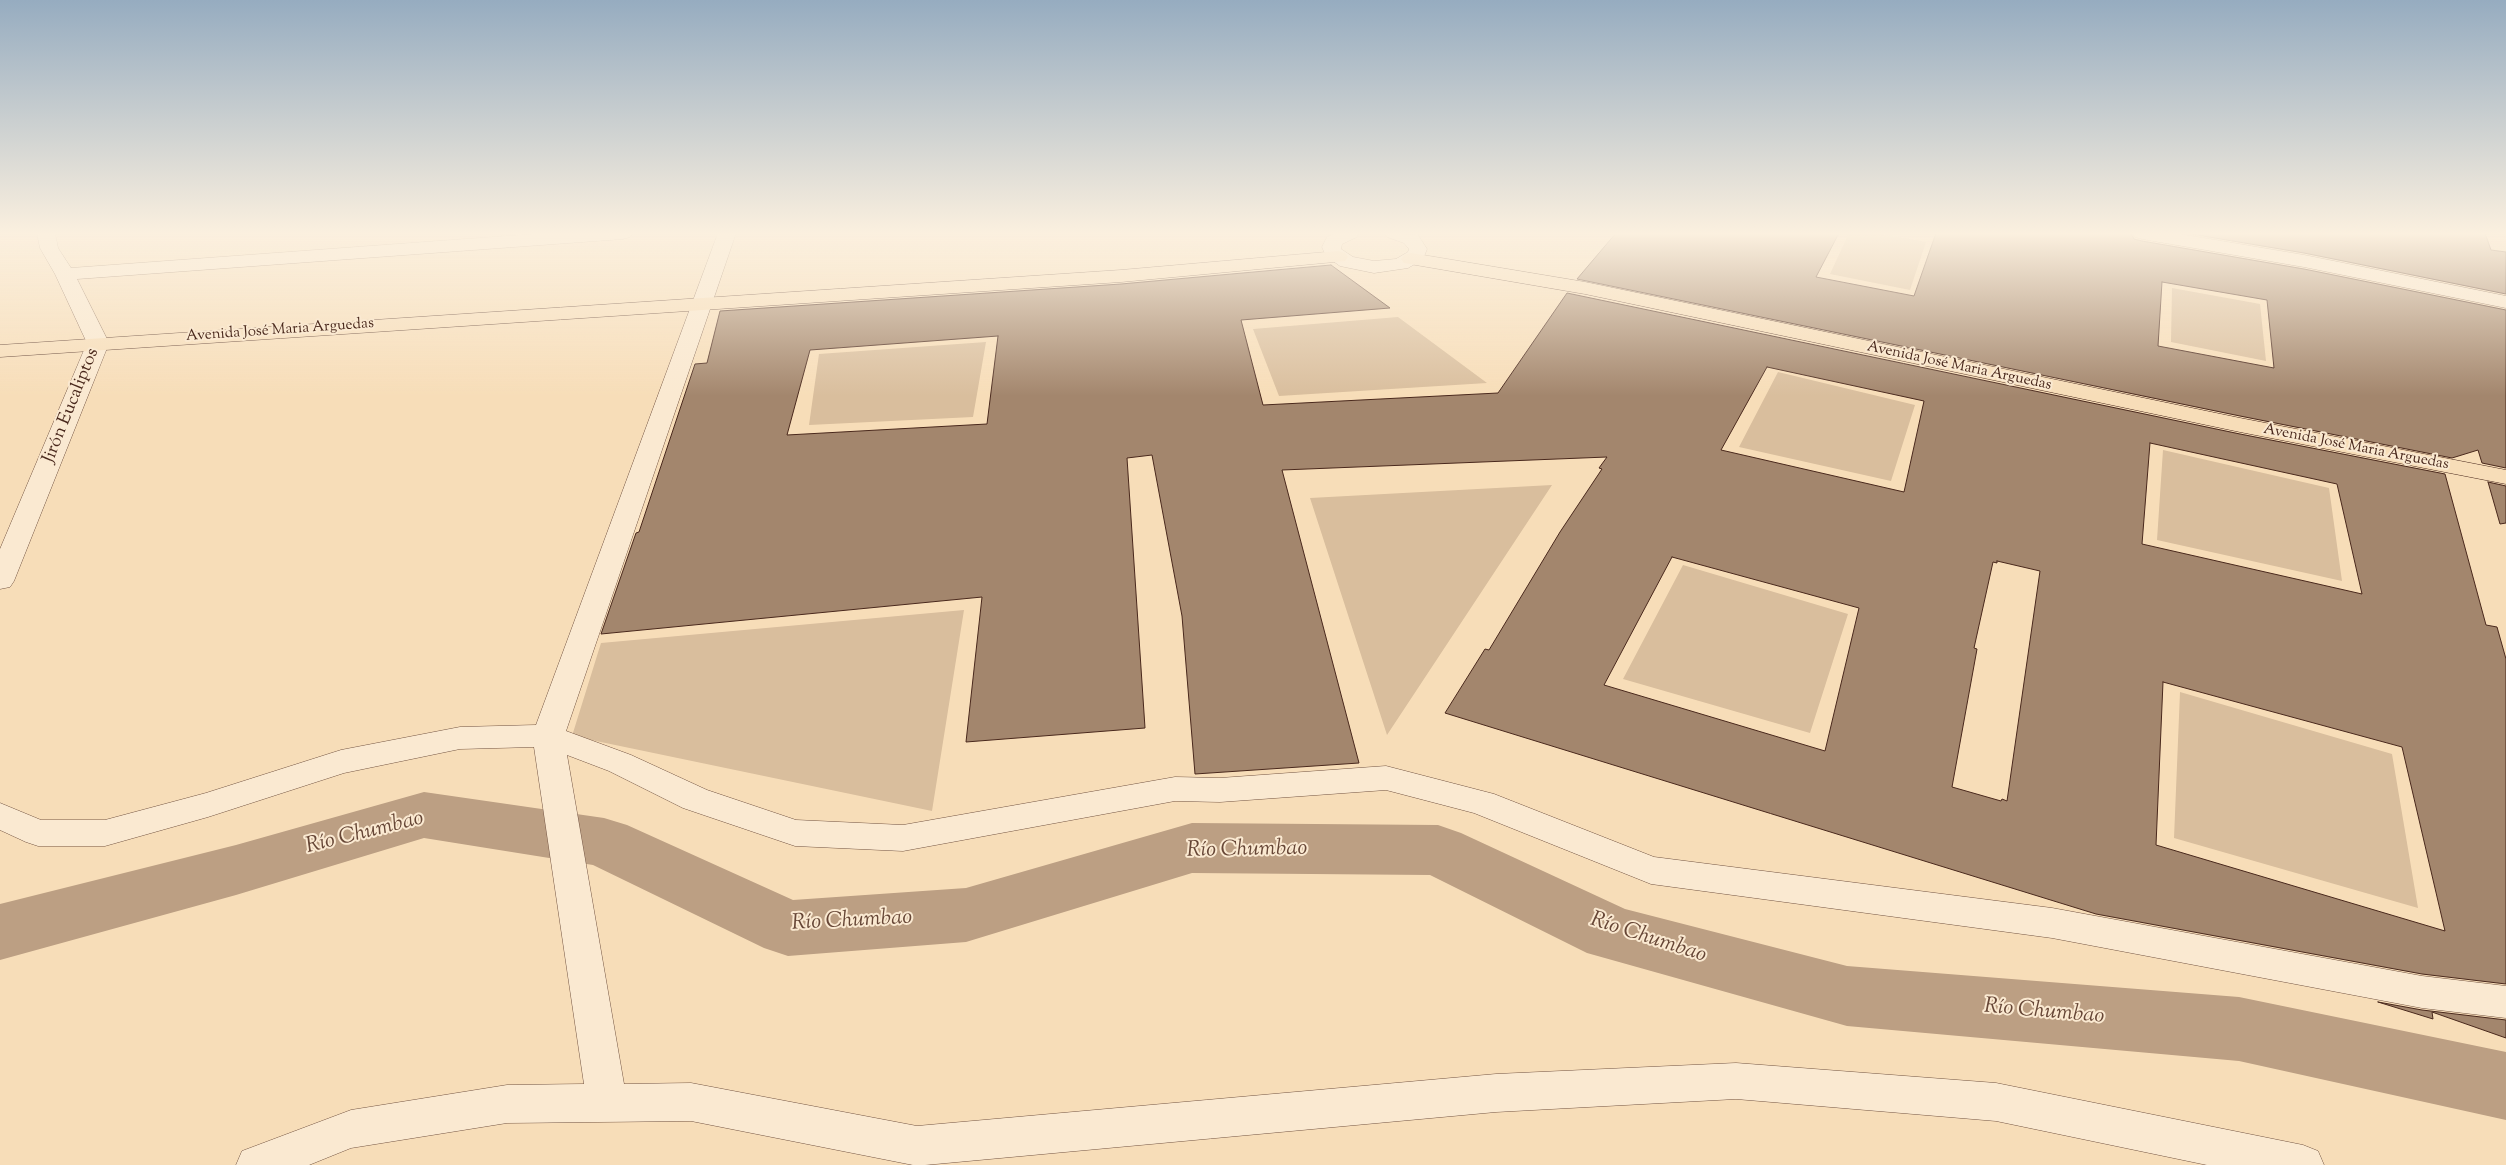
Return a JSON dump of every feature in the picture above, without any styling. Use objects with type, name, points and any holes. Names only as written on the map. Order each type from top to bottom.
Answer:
[{"type":"main road","name":"Avenida José Maria Arguedas","points":[[0,351],[945,287]]},
{"type":"main road","name":"Avenida José Maria Arguedas","points":[[1580,287],[2240,426],[2506,477]]},
{"type":"street","name":"Jirón Eucaliptos","points":[[0,581],[98,344],[71,287]]},
{"type":"street","points":[[607,1103],[549,744],[620,528],[708,287]]},
{"type":"street","points":[[2434,287],[2506,302]]},
{"type":"street","points":[[0,816],[38,833],[105,833],[208,805],[341,762],[460,738],[549,744],[620,763],[695,799],[795,833],[904,838],[1175,789],[1220,790],[1386,778],[1482,803],[1652,870],[2052,923],[2422,992],[2506,1002]]},
{"type":"street","points":[[257,1165],[351,1129],[507,1104],[691,1102],[917,1146],[1496,1093],[1736,1081],[1996,1102],[2303,1165]]},
{"type":"shaded area","points":[[1897,287],[1911,287],[1910,290]]},
{"type":"shaded area","points":[[2172,288],[2260,304],[2266,361],[2171,342]]},
{"type":"shaded area","points":[[1398,317],[1487,383],[1279,396],[1253,329]]},
{"type":"shaded area","points":[[986,342],[973,417],[809,425],[819,354]]},
{"type":"shaded area","points":[[1778,372],[1915,405],[1891,481],[1739,447]]},
{"type":"shaded area","points":[[2163,450],[2329,488],[2342,581],[2157,540]]},
{"type":"shaded area","points":[[1552,485],[1387,735],[1310,498]]},
{"type":"shaded area","points":[[1683,565],[1848,614],[1810,733],[1623,679]]},
{"type":"shaded area","points":[[964,610],[932,811],[572,736],[601,643]]},
{"type":"shaded area","points":[[2180,692],[2392,754],[2418,908],[2174,838]]},
{"type":"building","points":[[1071,287],[1362,287],[1390,308],[1241,320],[1263,405],[1498,393],[1567,293],[2240,434],[2445,474],[2486,625],[2497,627],[2506,659],[2506,984],[2422,974],[2096,914],[1445,713],[1485,649],[1489,650],[1560,532],[1602,469],[1599,468],[1607,457],[1282,470],[1359,763],[1195,774],[1182,616],[1152,455],[1127,458],[1145,728],[966,742],[982,597],[601,634],[636,533],[639,532],[695,364],[707,363],[720,311]],"holes":[[[998,336],[987,424],[787,435],[810,350]],[[1767,367],[1924,401],[1904,492],[1721,450]],[[2150,443],[2337,484],[2362,594],[2142,544]],[[1672,557],[1859,608],[1825,751],[1604,685]],[[1997,561],[2040,571],[2007,801],[1952,787],[1977,649],[1974,648],[1993,562],[1997,563]],[[2163,682],[2402,747],[2445,931],[2156,845]]]},
{"type":"building","points":[[1617,287],[1869,287],[1914,296],[1917,287],[2162,287],[2158,346],[2274,368],[2267,300],[2193,287],[2394,287],[2506,310],[2506,468],[2482,463],[2478,450],[2452,458]]},
{"type":"building","points":[[2473,287],[2506,287],[2506,294]]},
{"type":"building","points":[[2488,482],[2506,486],[2506,523],[2500,524]]},
{"type":"building","points":[[2378,1002],[2422,1010],[2506,1020],[2506,1038],[2432,1012],[2433,1019]]},
{"type":"waterway","name":"Río Chumbao","points":[[0,932],[236,870],[424,815],[604,842],[788,928],[966,915],[1192,848],[1438,850],[1611,933],[1847,996],[2239,1029],[2506,1086]]}]
